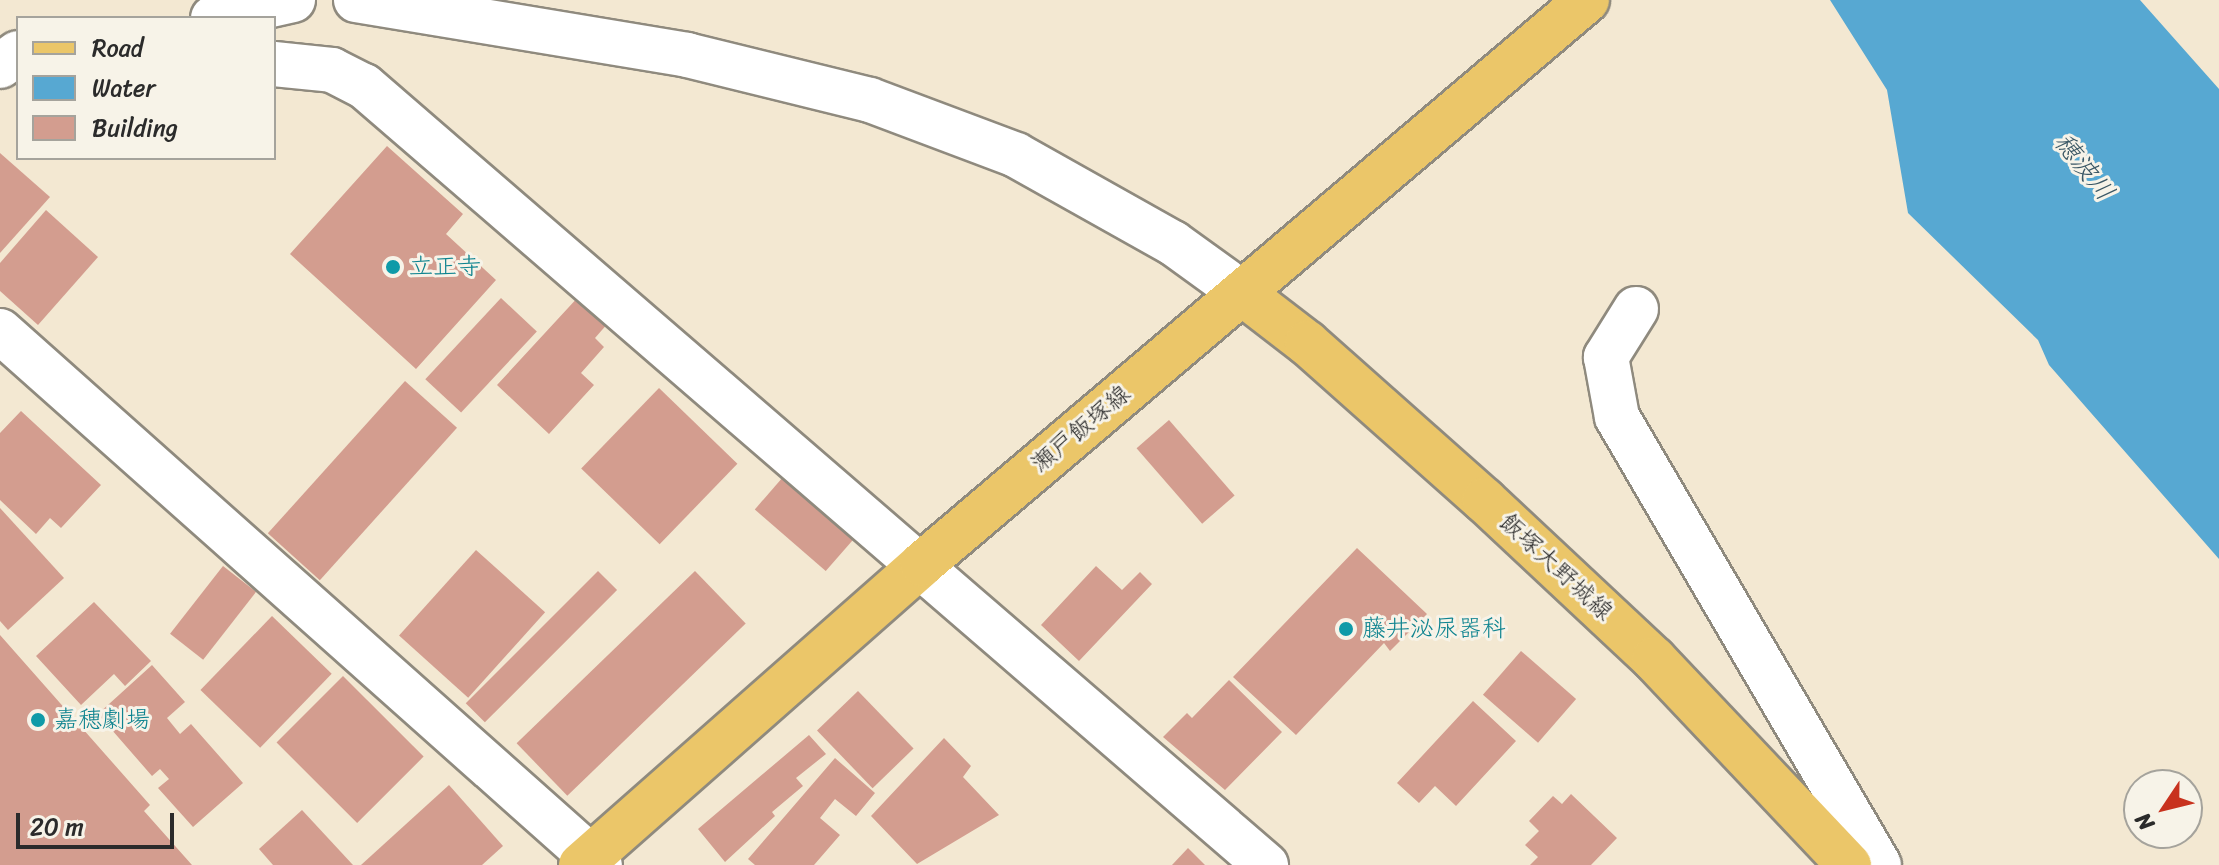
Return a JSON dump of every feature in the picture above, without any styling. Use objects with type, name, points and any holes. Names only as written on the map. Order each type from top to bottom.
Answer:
[{"type":"main road","name":"瀬戸飯塚線","points":[[591,862],[922,564],[1587,0]]},
{"type":"main road","name":"飯塚大野城線","points":[[1258,280],[1307,343],[1484,500],[1643,648],[1849,865]]},
{"type":"street","points":[[222,16],[293,0]]},
{"type":"street","points":[[356,0],[687,55],[870,100],[1016,155],[1173,243],[1258,280]]},
{"type":"street","points":[[276,64],[332,70],[364,86],[922,564],[1266,865]]},
{"type":"street","points":[[1636,309],[1606,357],[1617,417],[1879,865]]},
{"type":"street","points":[[0,331],[591,862]]},
{"type":"water","name":"穂波川","points":[[1830,0],[2140,0],[2219,89],[2219,559],[2049,365],[2038,340],[1908,213],[1887,90]]},
{"type":"building","name":"立正寺","points":[[387,146],[463,214],[446,234],[496,280],[416,369],[290,254]]},
{"type":"building","points":[[0,153],[50,197],[0,253]]},
{"type":"building","points":[[46,210],[98,257],[38,325],[0,291],[0,263]]},
{"type":"building","points":[[580,295],[609,322],[595,338],[604,347],[581,373],[594,385],[549,434],[497,385]]},
{"type":"building","points":[[501,298],[537,331],[461,413],[425,379]]},
{"type":"building","points":[[405,381],[457,428],[320,580],[268,533]]},
{"type":"building","points":[[659,388],[737,464],[660,544],[581,469]]},
{"type":"building","points":[[21,411],[101,485],[61,528],[50,518],[36,534],[0,500],[0,433]]},
{"type":"building","points":[[1169,420],[1235,495],[1202,524],[1137,448]]},
{"type":"building","points":[[783,477],[854,539],[826,571],[755,509]]},
{"type":"building","points":[[0,508],[64,578],[8,630],[0,621]]},
{"type":"building","name":"藤井泌尿器科","points":[[1357,548],[1427,614],[1390,651],[1384,643],[1296,735],[1233,677]]},
{"type":"building","points":[[476,550],[545,612],[468,698],[399,635]]},
{"type":"building","points":[[223,566],[256,592],[203,660],[170,634]]},
{"type":"building","points":[[1096,566],[1122,590],[1140,572],[1152,584],[1079,661],[1041,625]]},
{"type":"building","points":[[598,571],[617,590],[485,722],[466,703]]},
{"type":"building","points":[[695,571],[746,624],[567,796],[517,743]]},
{"type":"building","points":[[94,602],[151,661],[125,686],[114,674],[81,705],[36,656]]},
{"type":"building","points":[[272,616],[332,674],[260,748],[200,690]]},
{"type":"building","name":"嘉穂劇場","points":[[0,635],[150,805],[144,811],[192,865],[0,865]]},
{"type":"building","points":[[1521,651],[1576,699],[1538,743],[1483,695]]},
{"type":"building","points":[[152,665],[185,702],[167,718],[180,734],[191,724],[243,783],[193,827],[158,788],[169,779],[160,769],[152,776],[98,714]]},
{"type":"building","points":[[343,676],[424,757],[357,823],[277,742]]},
{"type":"building","points":[[1229,680],[1282,732],[1225,790],[1163,737],[1187,713],[1192,718]]},
{"type":"building","points":[[858,691],[914,749],[873,788],[817,731]]},
{"type":"building","points":[[1473,701],[1516,741],[1456,806],[1435,786],[1419,803],[1397,783]]},
{"type":"building","points":[[809,735],[826,754],[796,778],[803,786],[772,812],[775,816],[725,862],[698,829]]},
{"type":"building","points":[[944,738],[971,766],[963,777],[999,815],[917,864],[871,816]]},
{"type":"building","points":[[835,758],[875,793],[856,816],[835,799],[820,818],[840,835],[814,865],[755,865],[748,859]]},
{"type":"building","points":[[449,785],[503,846],[482,865],[361,865]]},
{"type":"building","points":[[1571,794],[1617,838],[1591,865],[1530,865],[1538,857],[1525,845],[1539,831],[1529,821],[1553,796],[1562,804]]},
{"type":"building","points":[[302,810],[353,865],[273,865],[259,849]]},
{"type":"building","points":[[1188,848],[1205,865],[1172,865]]},
{"type":"place","name":"立正寺","points":[[393,267]]},
{"type":"place","name":"藤井泌尿器科","points":[[1346,629]]},
{"type":"place","name":"嘉穂劇場","points":[[38,720]]}]
